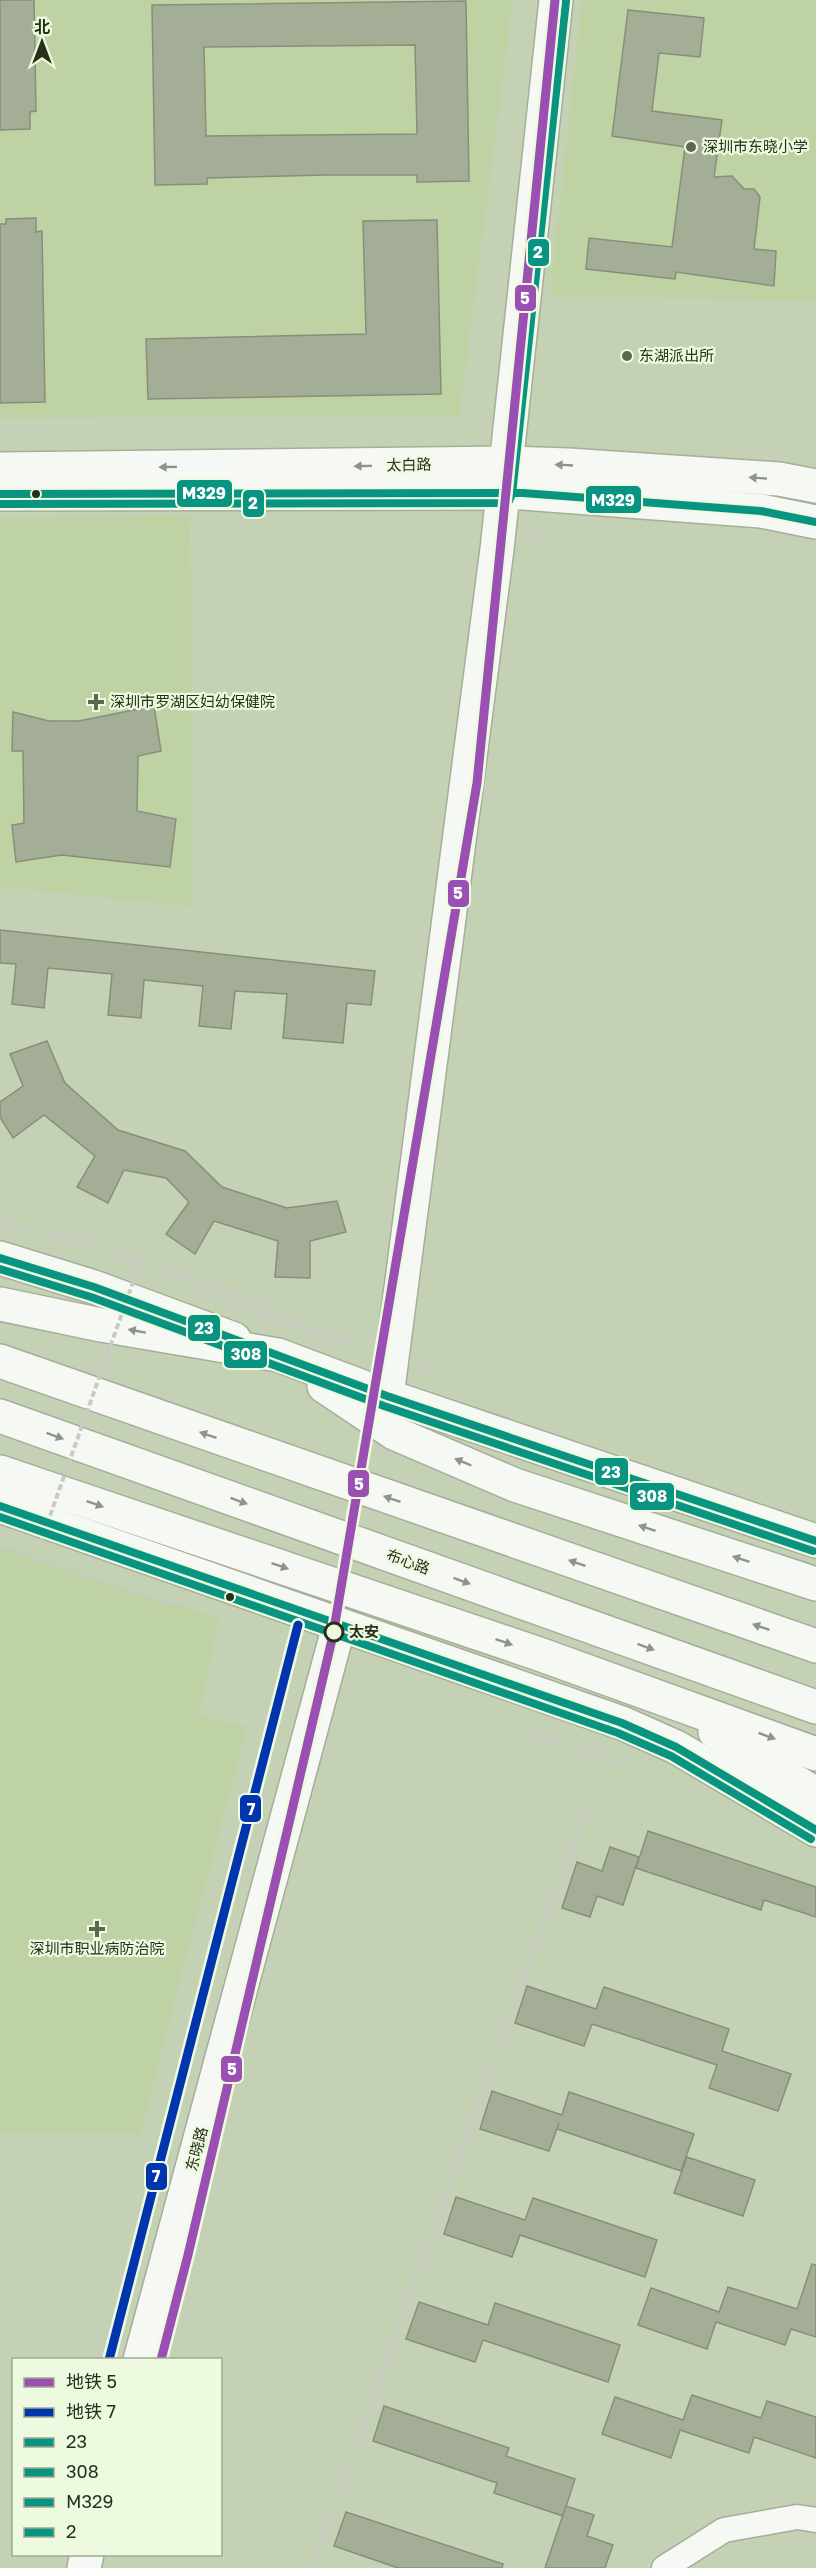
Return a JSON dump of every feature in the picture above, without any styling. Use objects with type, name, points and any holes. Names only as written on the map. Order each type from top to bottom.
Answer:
[{"type":"main road","points":[[387,1396],[504,478],[556,0]]},
{"type":"main road","name":"太白路","points":[[0,494],[504,478],[568,465],[779,479],[816,486]]},
{"type":"main road","name":"太白路","points":[[0,469],[504,478],[596,498],[761,511],[816,522]]},
{"type":"main road","points":[[0,1258],[94,1287],[387,1396],[816,1541]]},
{"type":"main road","points":[[0,1304],[101,1325],[278,1355],[394,1433],[504,1480],[816,1584]]},
{"type":"main road","points":[[0,1361],[816,1646]]},
{"type":"main road","name":"布心路","points":[[0,1416],[816,1707]]},
{"type":"main road","points":[[0,1472],[612,1680],[816,1754]]},
{"type":"main road","points":[[0,1506],[622,1723],[676,1747],[816,1830]]},
{"type":"main road","name":"东晓路","points":[[141,2358],[339,1626]]},
{"type":"main road","points":[[612,1680],[713,1731],[816,1794]]},
{"type":"street","points":[[664,2568],[724,2530],[797,2517],[816,2520]]},
{"type":"path","points":[[50,1240],[61,1233],[141,1260],[264,1304],[274,1317]]},
{"type":"path","points":[[41,1541],[141,1260]]},
{"type":"path","points":[[531,1718],[533,1733],[622,1763],[630,1749]]},
{"type":"path","points":[[313,2568],[536,1941],[587,1809]]},
{"type":"shaded area","points":[[0,0],[513,0],[459,416],[0,418]]},
{"type":"shaded area","name":"深圳市东晓小学","points":[[582,0],[816,0],[816,301],[550,295]]},
{"type":"shaded area","name":"深圳市罗湖区妇幼保健院","points":[[190,516],[193,907],[0,886],[0,518]]},
{"type":"shaded area","name":"深圳市职业病防治院","points":[[0,1544],[219,1619],[199,1716],[247,1726],[140,2133],[0,2133]]},
{"type":"building","points":[[0,0],[34,0],[36,111],[30,112],[30,129],[0,130]]},
{"type":"building","points":[[466,1],[469,181],[417,182],[417,175],[326,175],[207,178],[207,184],[155,185],[152,5]],"holes":[[[415,45],[417,134],[206,136],[204,47]]]},
{"type":"building","points":[[628,10],[704,18],[700,57],[659,53],[652,111],[722,120],[714,177],[732,176],[744,189],[754,189],[760,197],[754,249],[776,251],[774,286],[676,272],[675,279],[586,269],[589,238],[672,247],[685,147],[612,136]]},
{"type":"building","points":[[36,218],[36,232],[42,231],[45,402],[0,403],[0,224],[6,224],[6,219]]},
{"type":"building","points":[[437,220],[441,394],[148,399],[146,339],[366,334],[363,221]]},
{"type":"building","points":[[154,706],[161,751],[138,756],[137,811],[176,819],[170,867],[62,855],[16,862],[12,825],[24,823],[23,751],[12,751],[13,712],[49,721],[79,721]]},
{"type":"building","points":[[0,930],[375,971],[371,1005],[347,1003],[343,1043],[283,1038],[287,994],[235,991],[231,1029],[199,1026],[203,986],[144,980],[141,1018],[108,1015],[112,974],[48,968],[44,1008],[12,1004],[16,964],[0,963]]},
{"type":"building","points":[[47,1041],[65,1083],[118,1130],[185,1151],[222,1187],[287,1208],[337,1201],[346,1232],[310,1241],[310,1278],[275,1277],[278,1241],[214,1221],[195,1254],[166,1234],[189,1202],[166,1178],[124,1170],[108,1203],[77,1187],[95,1156],[44,1115],[13,1138],[0,1117],[0,1102],[23,1086],[10,1054]]},
{"type":"building","points":[[648,1831],[816,1887],[816,1917],[764,1900],[761,1910],[636,1868]]},
{"type":"building","points":[[610,1847],[639,1857],[623,1905],[597,1896],[590,1917],[562,1908],[577,1862],[602,1871]]},
{"type":"building","points":[[527,1986],[596,2009],[604,1987],[729,2029],[722,2051],[791,2074],[778,2111],[709,2088],[717,2065],[592,2024],[584,2046],[515,2023]]},
{"type":"building","points":[[492,2091],[562,2115],[569,2092],[694,2134],[681,2171],[557,2129],[559,2123],[549,2151],[480,2129]]},
{"type":"building","points":[[687,2157],[755,2180],[743,2216],[674,2193]]},
{"type":"building","points":[[456,2197],[525,2220],[533,2198],[657,2240],[645,2277],[520,2235],[512,2257],[444,2234]]},
{"type":"building","points":[[812,2264],[816,2265],[816,2337],[791,2329],[785,2345],[716,2322],[707,2349],[638,2325],[651,2288],[719,2312],[728,2287],[797,2309]]},
{"type":"building","points":[[419,2302],[488,2325],[495,2303],[620,2345],[608,2382],[483,2340],[475,2362],[406,2339]]},
{"type":"building","points":[[692,2395],[761,2418],[767,2401],[816,2417],[816,2458],[754,2437],[749,2453],[680,2430],[671,2458],[602,2434],[615,2397],[683,2420]]},
{"type":"building","points":[[384,2406],[509,2448],[506,2456],[575,2479],[563,2516],[494,2493],[497,2483],[373,2441]]},
{"type":"building","points":[[566,2506],[594,2515],[587,2536],[613,2545],[605,2568],[545,2568]]},
{"type":"building","points":[[346,2512],[503,2564],[502,2568],[398,2568],[334,2546]]},
{"type":"metro line","name":"5","points":[[162,2358],[188,2255],[333,1635],[477,783],[555,0]]},
{"type":"metro line","name":"7","points":[[110,2358],[298,1625]]},
{"type":"transit line","name":"2","points":[[0,504],[502,503],[509,501],[512,494],[566,1]]},
{"type":"transit line","name":"M329","points":[[0,494],[523,493],[761,511],[816,522]]},
{"type":"transit line","name":"23","points":[[0,1258],[94,1287],[387,1396],[816,1541]]},
{"type":"transit line","name":"308","points":[[0,1269],[91,1297],[384,1406],[813,1551]]},
{"type":"transit line","name":"23","points":[[0,1506],[622,1723],[676,1747],[816,1830]]},
{"type":"transit line","name":"308","points":[[0,1517],[618,1733],[671,1756],[811,1839]]},
{"type":"place","name":"深圳市东晓小学","points":[[691,147]]},
{"type":"place","name":"东湖派出所","points":[[627,356]]},
{"type":"place","name":"深圳市罗湖区妇幼保健院","points":[[96,702]]},
{"type":"place","name":"太安","points":[[334,1632]]},
{"type":"place","name":"深圳市职业病防治院","points":[[97,1929]]}]
